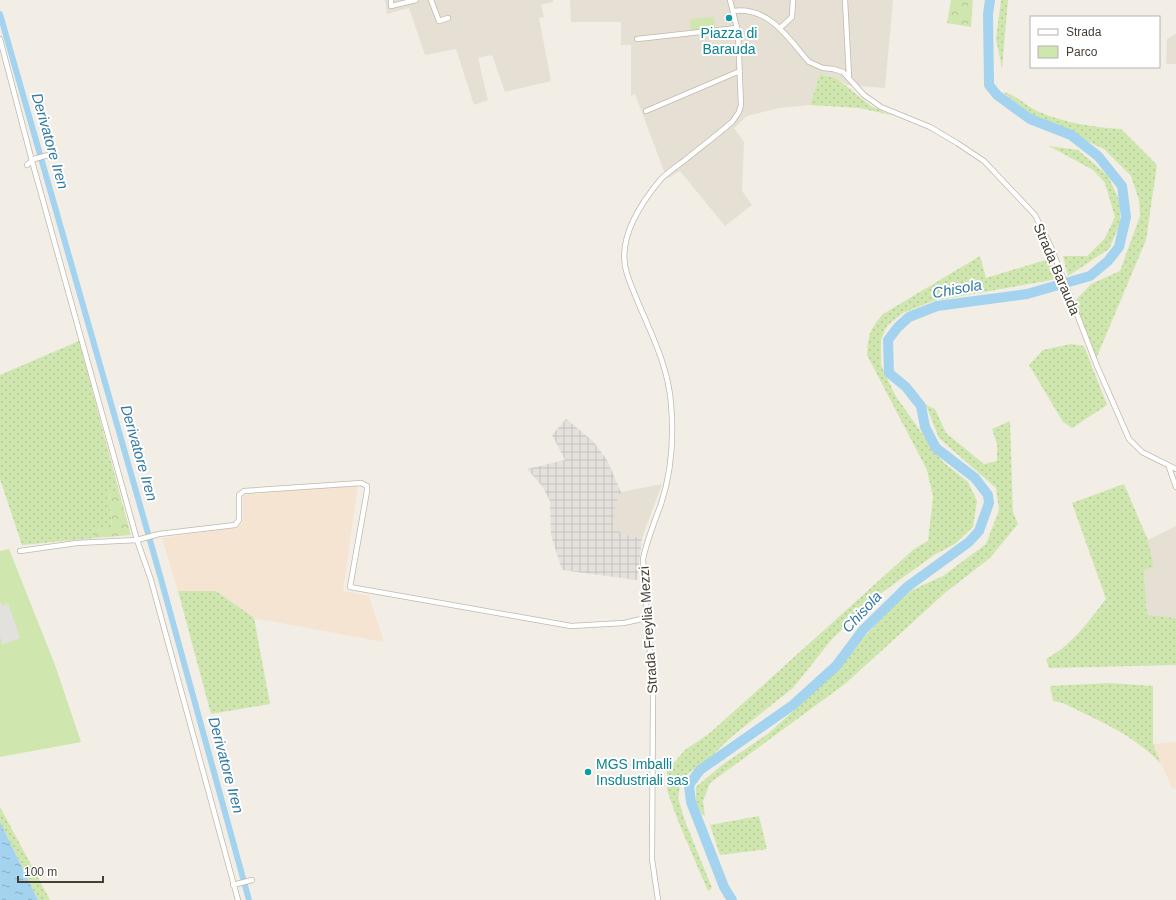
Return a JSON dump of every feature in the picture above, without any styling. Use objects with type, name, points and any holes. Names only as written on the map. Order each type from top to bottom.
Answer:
[{"type":"street","points":[[391,0],[391,6],[416,0]]},
{"type":"street","points":[[431,0],[439,21],[448,18]]},
{"type":"street","name":"Strada Freylia Mezzi","points":[[658,900],[652,859],[653,696],[646,618],[643,559],[646,542],[661,503],[671,466],[672,422],[668,380],[658,346],[627,274],[624,260],[624,247],[635,218],[662,178],[732,122],[739,112],[741,105],[737,28],[730,0]]},
{"type":"street","points":[[780,28],[792,17],[793,0]]},
{"type":"street","points":[[844,0],[849,76]]},
{"type":"street","name":"Strada Barauda","points":[[733,12],[754,13],[769,19],[780,28],[809,62],[823,68],[833,68],[843,72],[849,76],[864,95],[881,107],[930,127],[957,142],[984,161],[1034,215],[1051,247],[1073,307],[1129,439],[1142,452],[1169,467],[1176,469]]},
{"type":"street","points":[[637,39],[737,28]]},
{"type":"street","points":[[0,39],[137,540],[151,580],[235,884],[238,900]]},
{"type":"street","points":[[646,111],[740,72]]},
{"type":"street","points":[[27,165],[33,160],[52,154]]},
{"type":"street","points":[[1169,467],[1176,487]]},
{"type":"street","points":[[20,551],[78,544],[137,540],[159,534],[235,525],[239,520],[239,495],[244,491],[361,483],[367,486],[367,491],[350,587],[571,626],[624,623],[646,618]]},
{"type":"street","points":[[235,884],[252,880]]},
{"type":"shaded area","points":[[385,0],[553,0],[553,2],[541,5],[544,17],[539,18],[551,81],[505,92],[492,55],[478,58],[488,100],[474,105],[456,49],[425,55],[409,8],[387,14]]},
{"type":"shaded area","points":[[570,0],[893,0],[885,88],[847,85],[836,78],[820,74],[810,105],[779,108],[747,116],[734,128],[744,142],[742,191],[752,205],[725,226],[680,171],[667,179],[635,94],[631,96],[631,45],[621,45],[621,22],[571,22]]},
{"type":"shaded area","points":[[1176,34],[1176,64],[1166,64],[1167,39]]},
{"type":"shaded area","points":[[566,419],[593,441],[607,460],[621,492],[615,505],[613,525],[622,534],[642,538],[637,580],[562,570],[551,535],[550,501],[542,486],[527,469],[565,460],[552,435]]},
{"type":"shaded area","points":[[662,484],[642,538],[622,534],[612,525],[615,505],[621,492]]},
{"type":"shaded area","points":[[358,485],[343,591],[369,596],[384,642],[254,618],[216,591],[178,591],[162,538],[235,528],[243,522],[243,495]]},
{"type":"shaded area","points":[[1176,526],[1176,618],[1147,616],[1144,570],[1154,567],[1146,541]]},
{"type":"shaded area","points":[[0,601],[2,606],[8,603],[20,638],[2,645],[0,635]]},
{"type":"shaded area","points":[[1176,742],[1176,789],[1172,788],[1153,744]]},
{"type":"green space","points":[[951,0],[973,0],[971,27],[947,23]]},
{"type":"green space","points":[[1001,0],[1008,0],[1002,69],[996,39]]},
{"type":"green space","points":[[714,17],[715,27],[691,30],[690,19]]},
{"type":"green space","points":[[820,74],[836,78],[871,106],[891,115],[859,108],[810,105]]},
{"type":"green space","points":[[1003,92],[1012,95],[1037,111],[1057,119],[1089,126],[1121,129],[1157,165],[1146,240],[1096,359],[1075,301],[1091,284],[1120,271],[1140,216],[1139,200],[1131,176],[1104,149],[1032,116]]},
{"type":"green space","points":[[1049,146],[1078,150],[1108,176],[1120,202],[1120,224],[1109,249],[1068,276],[1063,256],[1087,256],[1105,238],[1115,217],[1105,183],[1093,170]]},
{"type":"green space","points":[[980,256],[986,278],[1049,259],[1057,279],[933,301],[903,313],[887,326],[881,339],[881,365],[895,395],[943,462],[968,482],[977,501],[973,527],[955,544],[934,555],[880,594],[832,639],[793,688],[730,738],[714,754],[681,779],[678,798],[685,821],[712,888],[708,891],[678,821],[667,790],[667,771],[685,750],[710,733],[914,549],[928,541],[933,497],[927,470],[867,355],[868,342],[872,328],[883,314]]},
{"type":"green space","points":[[79,341],[119,491],[109,493],[112,528],[95,530],[95,538],[22,545],[0,479],[0,375]]},
{"type":"green space","points":[[1071,344],[1084,346],[1107,405],[1072,428],[1063,422],[1029,365],[1043,350]]},
{"type":"green space","points":[[926,405],[935,409],[946,433],[984,464],[997,461],[997,444],[992,429],[1010,421],[1013,512],[1018,524],[990,558],[946,592],[845,684],[710,783],[703,801],[705,817],[696,807],[696,787],[722,765],[769,733],[816,690],[889,610],[910,591],[943,576],[986,544],[999,510],[996,488],[939,438]]},
{"type":"green space","points":[[1124,484],[1147,538],[1154,567],[1144,570],[1147,615],[1176,618],[1176,665],[1049,668],[1046,659],[1072,640],[1106,599],[1072,503]]},
{"type":"green space","points":[[119,491],[131,535],[95,538],[95,530],[112,527],[109,492]]},
{"type":"green space","points":[[9,549],[55,665],[81,742],[0,757],[0,551]]},
{"type":"green space","points":[[178,591],[216,591],[254,618],[270,704],[211,714]]},
{"type":"green space","points":[[1109,683],[1153,686],[1153,744],[1161,764],[1128,736],[1063,703],[1053,701],[1050,686]]},
{"type":"green space","points":[[0,807],[50,900],[38,900],[0,822]]},
{"type":"green space","points":[[759,816],[767,849],[720,855],[710,825]]},
{"type":"water","points":[[0,822],[38,900],[0,900]]},
{"type":"waterway","name":"Chisola","points":[[732,900],[724,887],[691,802],[689,785],[700,770],[793,705],[836,666],[863,630],[907,587],[969,542],[979,531],[989,503],[988,495],[975,478],[936,448],[925,427],[921,406],[906,387],[889,373],[888,340],[898,327],[909,317],[937,306],[1027,294],[1090,276],[1108,261],[1119,247],[1126,217],[1122,186],[1098,156],[1071,135],[1030,119],[997,95],[989,85],[988,14],[990,0]]},
{"type":"waterway","name":"Derivatore Iren","points":[[0,14],[161,579],[249,900]]},
{"type":"place","name":"Piazza di Barauda","points":[[729,18]]},
{"type":"place","name":"MGS Imballi Insdustriali sas","points":[[588,772]]}]
